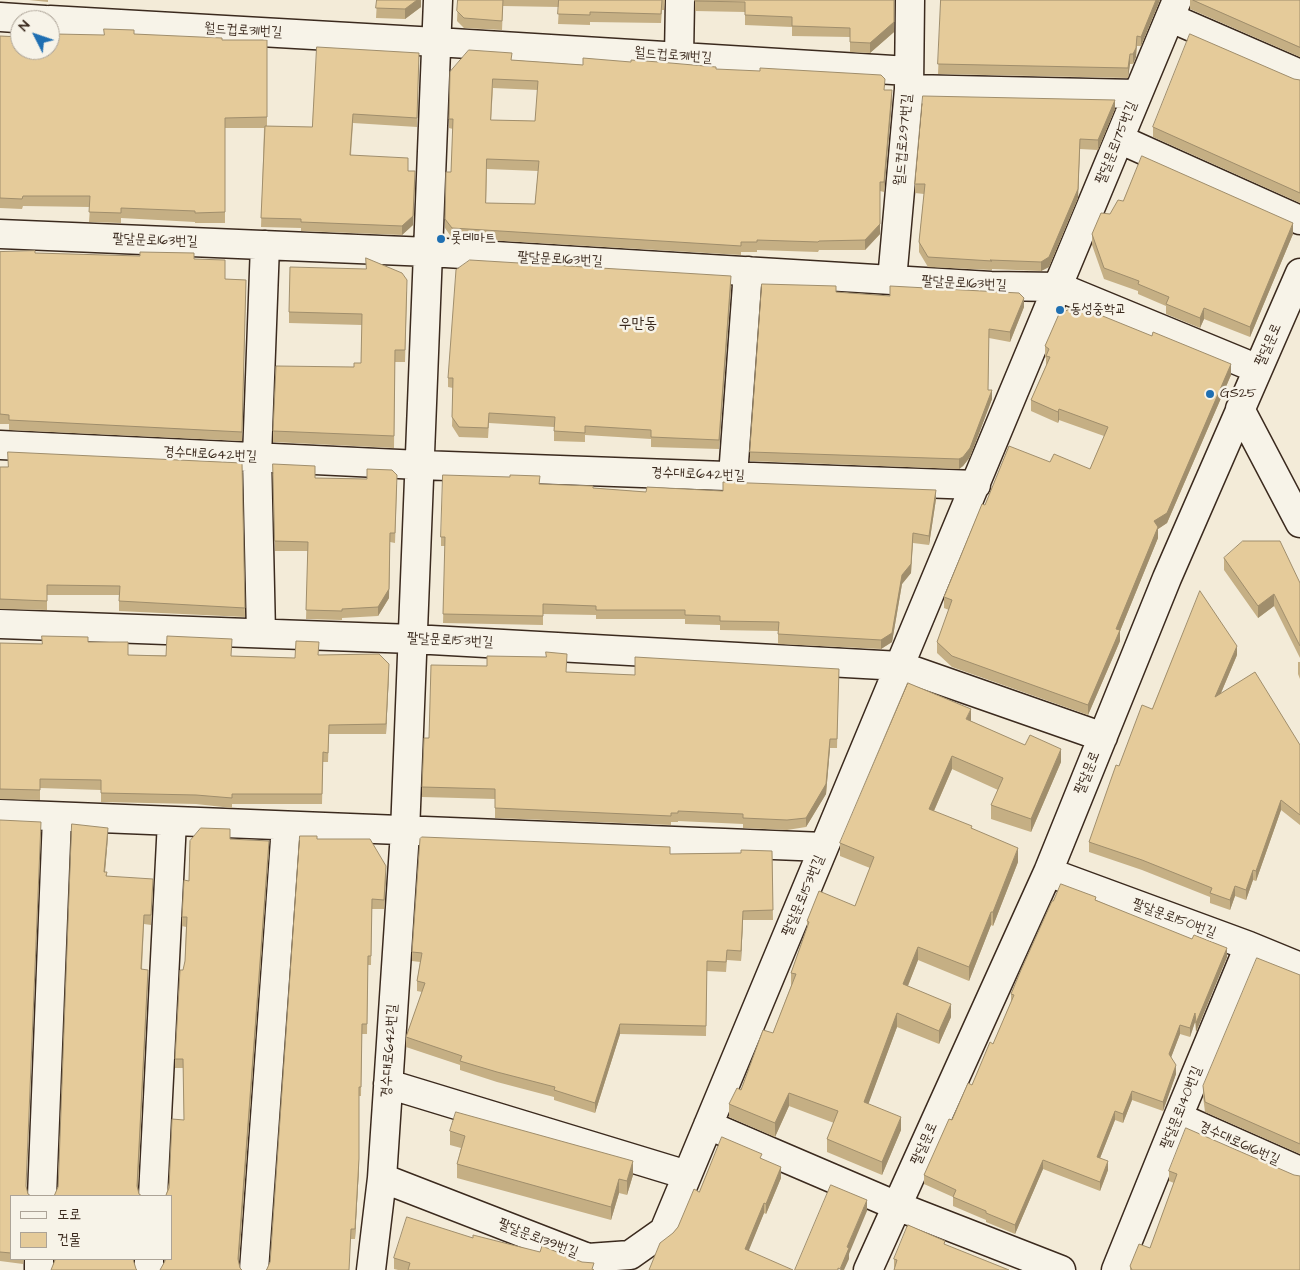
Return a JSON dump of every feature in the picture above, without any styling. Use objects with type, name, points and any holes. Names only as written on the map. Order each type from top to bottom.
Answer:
[{"type":"street","points":[[429,252],[438,0]]},
{"type":"street","points":[[679,57],[680,0]]},
{"type":"street","name":"월드컵로297번길","points":[[892,280],[909,80],[910,0]]},
{"type":"street","points":[[1174,9],[1300,74]]},
{"type":"street","name":"팔달문로175번길","points":[[1059,287],[1118,138],[1174,9]]},
{"type":"street","name":"월드컵로311번길","points":[[60,21],[679,57],[909,80],[1137,94]]},
{"type":"street","points":[[1118,138],[1300,220]]},
{"type":"street","name":"팔달문로163번길","points":[[0,234],[429,252],[991,286],[1059,287],[1258,369]]},
{"type":"street","points":[[261,633],[257,457],[265,245]]},
{"type":"street","name":"경수대로642번길","points":[[371,1270],[382,1178],[405,832],[429,252]]},
{"type":"street","points":[[733,476],[748,271]]},
{"type":"street","name":"팔달문로","points":[[868,1270],[1048,872],[1167,578],[1300,273]]},
{"type":"street","points":[[900,666],[1059,287]]},
{"type":"street","points":[[1240,409],[1300,523]]},
{"type":"street","name":"경수대로642번길","points":[[0,445],[420,465],[976,485]]},
{"type":"street","name":"팔달문로153번길","points":[[0,624],[413,639],[900,666],[1103,737]]},
{"type":"street","name":"팔달문로153번길","points":[[708,1125],[900,666]]},
{"type":"street","points":[[0,814],[405,832],[824,847]]},
{"type":"street","points":[[42,1195],[57,817]]},
{"type":"street","points":[[152,1195],[172,821]]},
{"type":"street","points":[[254,1270],[286,826]]},
{"type":"street","name":"팔달문로150번길","points":[[1048,872],[1249,946],[1300,967]]},
{"type":"street","name":"팔달문로140번길","points":[[1116,1270],[1249,946]]},
{"type":"street","points":[[388,1084],[687,1175]]},
{"type":"street","name":"경수대로616번길","points":[[1178,1117],[1300,1171]]},
{"type":"street","points":[[708,1125],[897,1206],[1060,1270]]},
{"type":"street","name":"팔달문로139번길","points":[[382,1178],[588,1258],[630,1255],[664,1231],[708,1125]]},
{"type":"building","points":[[377,0],[417,0],[405,9],[376,8]]},
{"type":"building","points":[[458,0],[503,0],[502,21],[464,18],[457,11]]},
{"type":"building","points":[[559,0],[662,0],[661,14],[590,12],[590,15],[558,14]]},
{"type":"building","points":[[695,0],[894,0],[894,22],[870,43],[850,42],[850,28],[792,26],[792,17],[745,15],[745,2]]},
{"type":"building","points":[[941,0],[1156,0],[1141,37],[1137,36],[1136,48],[1133,54],[1130,54],[1128,68],[938,64]]},
{"type":"building","points":[[1193,0],[1300,0],[1300,47]]},
{"type":"building","points":[[104,29],[134,30],[134,34],[222,38],[222,40],[267,40],[267,117],[225,118],[225,212],[195,213],[195,211],[121,208],[121,213],[89,212],[90,196],[0,198],[0,36],[10,36],[10,60],[60,60],[60,34],[104,35]]},
{"type":"building","points":[[1190,34],[1300,80],[1300,193],[1153,127]]},
{"type":"building","points":[[317,47],[419,53],[417,118],[353,114],[350,155],[408,158],[408,171],[415,171],[413,216],[402,226],[301,222],[301,219],[261,218],[265,126],[312,127]]},
{"type":"building","points":[[469,50],[512,53],[511,60],[583,65],[583,58],[659,62],[716,67],[716,69],[760,71],[760,68],[881,75],[885,79],[884,90],[892,90],[884,182],[880,182],[880,224],[865,240],[818,242],[757,240],[757,242],[741,242],[741,246],[452,228],[445,219],[446,172],[451,172],[453,119],[449,119],[450,72]],"holes":[[[493,79],[538,81],[535,121],[491,120]],[[487,159],[539,161],[535,204],[486,203]]]},
{"type":"building","points":[[923,96],[1115,100],[1098,140],[1080,139],[1078,189],[1049,257],[1041,262],[928,257],[919,242],[925,184],[915,184]]},
{"type":"building","points":[[1142,156],[1293,223],[1250,327],[1204,308],[1200,318],[1166,304],[1169,297],[1138,284],[1139,281],[1104,268],[1092,234],[1101,213],[1110,214],[1118,200],[1123,201]]},
{"type":"building","points":[[35,251],[35,253],[140,256],[140,252],[194,253],[194,259],[225,260],[225,279],[246,280],[242,432],[9,420],[9,415],[0,414],[0,252]]},
{"type":"building","points":[[366,258],[402,273],[407,280],[405,350],[395,350],[394,436],[273,431],[276,366],[354,367],[354,363],[361,363],[362,314],[289,312],[290,267],[366,269]]},
{"type":"building","points":[[470,260],[731,276],[719,440],[651,437],[651,430],[585,426],[585,433],[554,431],[555,417],[489,413],[488,428],[459,427],[452,417],[453,378],[448,378],[456,270]]},
{"type":"building","points":[[762,284],[836,286],[836,292],[890,296],[890,286],[1019,293],[1024,298],[1010,332],[989,329],[988,390],[992,390],[970,448],[963,457],[959,459],[750,452]]},
{"type":"building","points":[[1078,306],[1152,336],[1153,332],[1231,364],[1167,513],[1154,521],[1158,527],[1116,629],[1120,630],[1088,705],[952,656],[937,642],[952,600],[944,597],[982,504],[985,505],[1009,446],[1050,462],[1054,454],[1090,469],[1108,427],[1059,409],[1058,412],[1031,400],[1050,357],[1046,356],[1049,349],[1045,346],[1059,314]]},
{"type":"building","points":[[8,452],[242,463],[245,608],[119,601],[120,586],[47,585],[47,601],[0,599],[0,467],[8,467]]},
{"type":"building","points":[[273,464],[315,466],[315,478],[367,479],[367,469],[392,470],[397,475],[395,533],[390,533],[389,589],[378,607],[342,609],[342,611],[306,610],[308,542],[275,541]]},
{"type":"building","points":[[443,475],[540,476],[539,484],[593,486],[593,488],[646,492],[647,487],[723,491],[723,482],[936,490],[929,536],[913,533],[911,564],[902,575],[892,633],[881,640],[778,634],[779,622],[720,621],[720,616],[685,615],[685,610],[596,610],[596,606],[543,604],[543,616],[443,614],[445,537],[441,537]]},
{"type":"building","points":[[1243,541],[1280,541],[1300,583],[1300,646],[1274,594],[1258,606],[1224,558]]},
{"type":"building","points":[[1200,591],[1237,646],[1215,697],[1255,672],[1300,745],[1300,815],[1281,800],[1256,871],[1253,870],[1246,890],[1235,886],[1230,900],[1210,893],[1212,888],[1142,860],[1089,842],[1116,765],[1119,766],[1142,705],[1152,709]]},
{"type":"building","points":[[42,636],[88,637],[88,642],[128,642],[128,655],[166,656],[167,636],[232,639],[231,656],[295,658],[296,641],[319,642],[318,655],[379,654],[389,664],[386,724],[329,725],[328,753],[323,752],[322,794],[232,794],[232,798],[196,795],[101,793],[101,780],[40,779],[40,790],[0,789],[0,643],[42,644]]},
{"type":"building","points":[[546,652],[567,654],[566,672],[635,675],[635,657],[839,669],[837,739],[830,739],[826,784],[806,818],[787,820],[743,818],[743,814],[678,811],[678,813],[671,813],[671,816],[495,808],[495,789],[422,787],[424,738],[429,738],[431,665],[487,666],[487,656],[546,657]]},
{"type":"building","points":[[908,683],[971,709],[966,719],[1025,745],[1030,735],[1061,749],[1031,819],[991,805],[1003,778],[952,756],[929,809],[972,826],[971,828],[1018,848],[969,967],[918,947],[903,984],[951,1004],[939,1031],[897,1013],[864,1102],[901,1117],[882,1162],[827,1139],[838,1111],[789,1093],[775,1123],[729,1104],[737,1088],[741,1090],[763,1030],[773,1033],[796,974],[791,973],[809,922],[807,921],[819,891],[855,906],[874,857],[840,843]]},
{"type":"building","points":[[0,820],[41,822],[26,1186],[30,1195],[10,1195],[10,1253],[0,1252]]},
{"type":"building","points":[[72,824],[108,828],[104,872],[107,872],[106,876],[153,879],[151,915],[144,915],[141,969],[148,970],[137,1186],[140,1195],[54,1195],[58,1187]]},
{"type":"building","points":[[201,828],[230,829],[230,839],[269,841],[238,1259],[242,1270],[160,1270],[165,1260],[172,1260],[172,1195],[166,1195],[169,1188],[172,1119],[184,1120],[183,1059],[175,1059],[180,970],[183,970],[185,961],[187,917],[182,917],[184,880],[189,881],[190,841]]},
{"type":"building","points":[[300,836],[317,836],[317,839],[370,839],[386,866],[384,900],[372,899],[371,956],[368,956],[367,1024],[362,1024],[361,1087],[359,1087],[359,1159],[355,1229],[351,1229],[349,1270],[266,1270],[270,1262]]},
{"type":"building","points":[[422,837],[670,847],[670,854],[741,853],[741,850],[772,851],[773,910],[743,911],[741,951],[727,950],[726,962],[707,961],[706,1026],[620,1024],[595,1103],[554,1090],[555,1087],[460,1061],[462,1056],[406,1037],[425,983],[417,981],[422,953],[412,952],[420,839]]},
{"type":"building","points":[[1061,884],[1096,897],[1095,900],[1192,939],[1194,935],[1227,948],[1196,1023],[1195,1013],[1190,1028],[1180,1025],[1169,1054],[1176,1065],[1163,1102],[1132,1091],[1123,1114],[1115,1111],[1097,1157],[1108,1161],[1100,1182],[1043,1160],[1015,1225],[953,1197],[956,1190],[924,1175],[949,1119],[952,1120],[968,1083],[972,1085],[990,1042],[993,1044],[1014,995],[1011,994],[1021,970]]},
{"type":"building","points":[[1257,958],[1300,975],[1300,1144],[1205,1102],[1203,1086]]},
{"type":"building","points":[[456,1112],[633,1161],[627,1181],[619,1179],[611,1207],[457,1164],[465,1136],[450,1131]]},
{"type":"building","points":[[1186,1128],[1300,1176],[1300,1270],[1132,1270],[1130,1266],[1139,1244],[1150,1248],[1177,1174],[1169,1171]]},
{"type":"building","points":[[722,1137],[762,1154],[760,1158],[781,1167],[745,1249],[793,1270],[649,1270],[660,1243],[678,1227],[694,1189],[699,1192]]},
{"type":"building","points":[[831,1185],[867,1200],[847,1247],[849,1248],[838,1270],[795,1270]]},
{"type":"building","points":[[407,1217],[473,1238],[473,1235],[540,1252],[542,1246],[582,1262],[594,1263],[592,1269],[594,1270],[408,1270],[410,1263],[394,1258]]},
{"type":"building","points":[[908,1225],[945,1241],[944,1244],[1009,1270],[894,1270],[897,1260],[894,1259]]},
{"type":"building","points":[[55,1260],[133,1260],[137,1270],[51,1270]]},
{"type":"place","name":"롯데마트","points":[[441,239]]},
{"type":"place","name":"동성중학교","points":[[1060,310]]},
{"type":"place","name":"GS25","points":[[1210,394]]},
{"type":"district","name":"우만동","points":[[638,325]]}]
